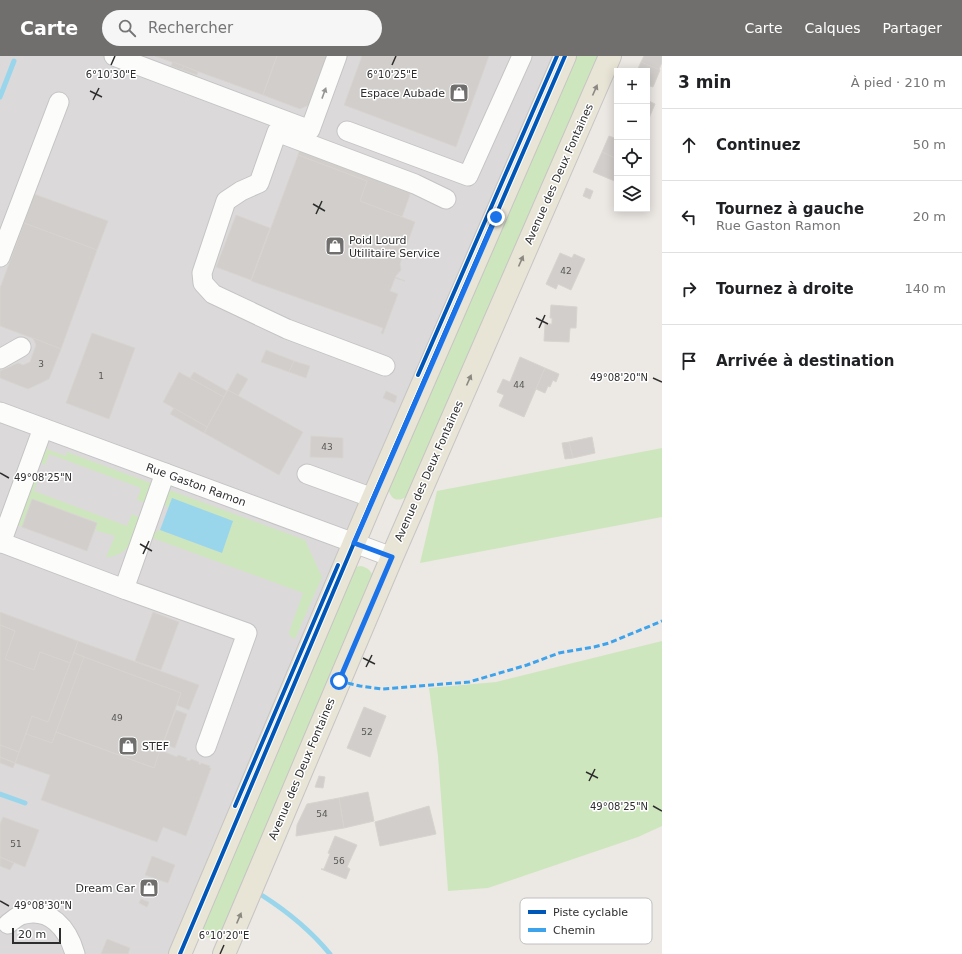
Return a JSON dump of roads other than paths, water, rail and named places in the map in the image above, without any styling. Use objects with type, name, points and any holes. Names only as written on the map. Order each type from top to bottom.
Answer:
[{"type":"main road","points":[[180,954],[373,498],[565,56]]},
{"type":"main road","name":"Avenue des Deux Fontaines","points":[[224,954],[392,557],[610,56]]},
{"type":"street","points":[[114,56],[310,130],[338,56]]},
{"type":"street","points":[[347,131],[468,176],[522,56]]},
{"type":"street","points":[[0,257],[59,102]]},
{"type":"street","points":[[385,366],[287,329],[212,294],[204,284],[202,273],[226,201],[241,191],[259,183],[277,132],[415,184],[446,199]]},
{"type":"street","points":[[0,359],[21,348]]},
{"type":"street","name":"Rue Gaston Ramon","points":[[0,412],[392,557]]},
{"type":"street","points":[[43,428],[0,543],[247,634],[206,747]]},
{"type":"street","points":[[124,589],[165,473]]},
{"type":"street","points":[[307,474],[373,498]]},
{"type":"street","points":[[8,924],[20,915],[34,913],[49,917],[63,927],[72,942],[75,954]]},
{"type":"water","points":[[172,498],[233,521],[222,553],[160,530]]},
{"type":"waterway","points":[[0,97],[14,61]]},
{"type":"waterway","points":[[0,794],[25,803]]},
{"type":"waterway","points":[[263,896],[299,922],[330,954]]},
{"type":"place","name":"Espace Aubade","points":[[459,93]]},
{"type":"place","name":"Poid Lourd Utilitaire Service","points":[[335,246]]},
{"type":"place","name":"STEF","points":[[128,746]]},
{"type":"place","name":"Dream Car","points":[[149,888]]}]
